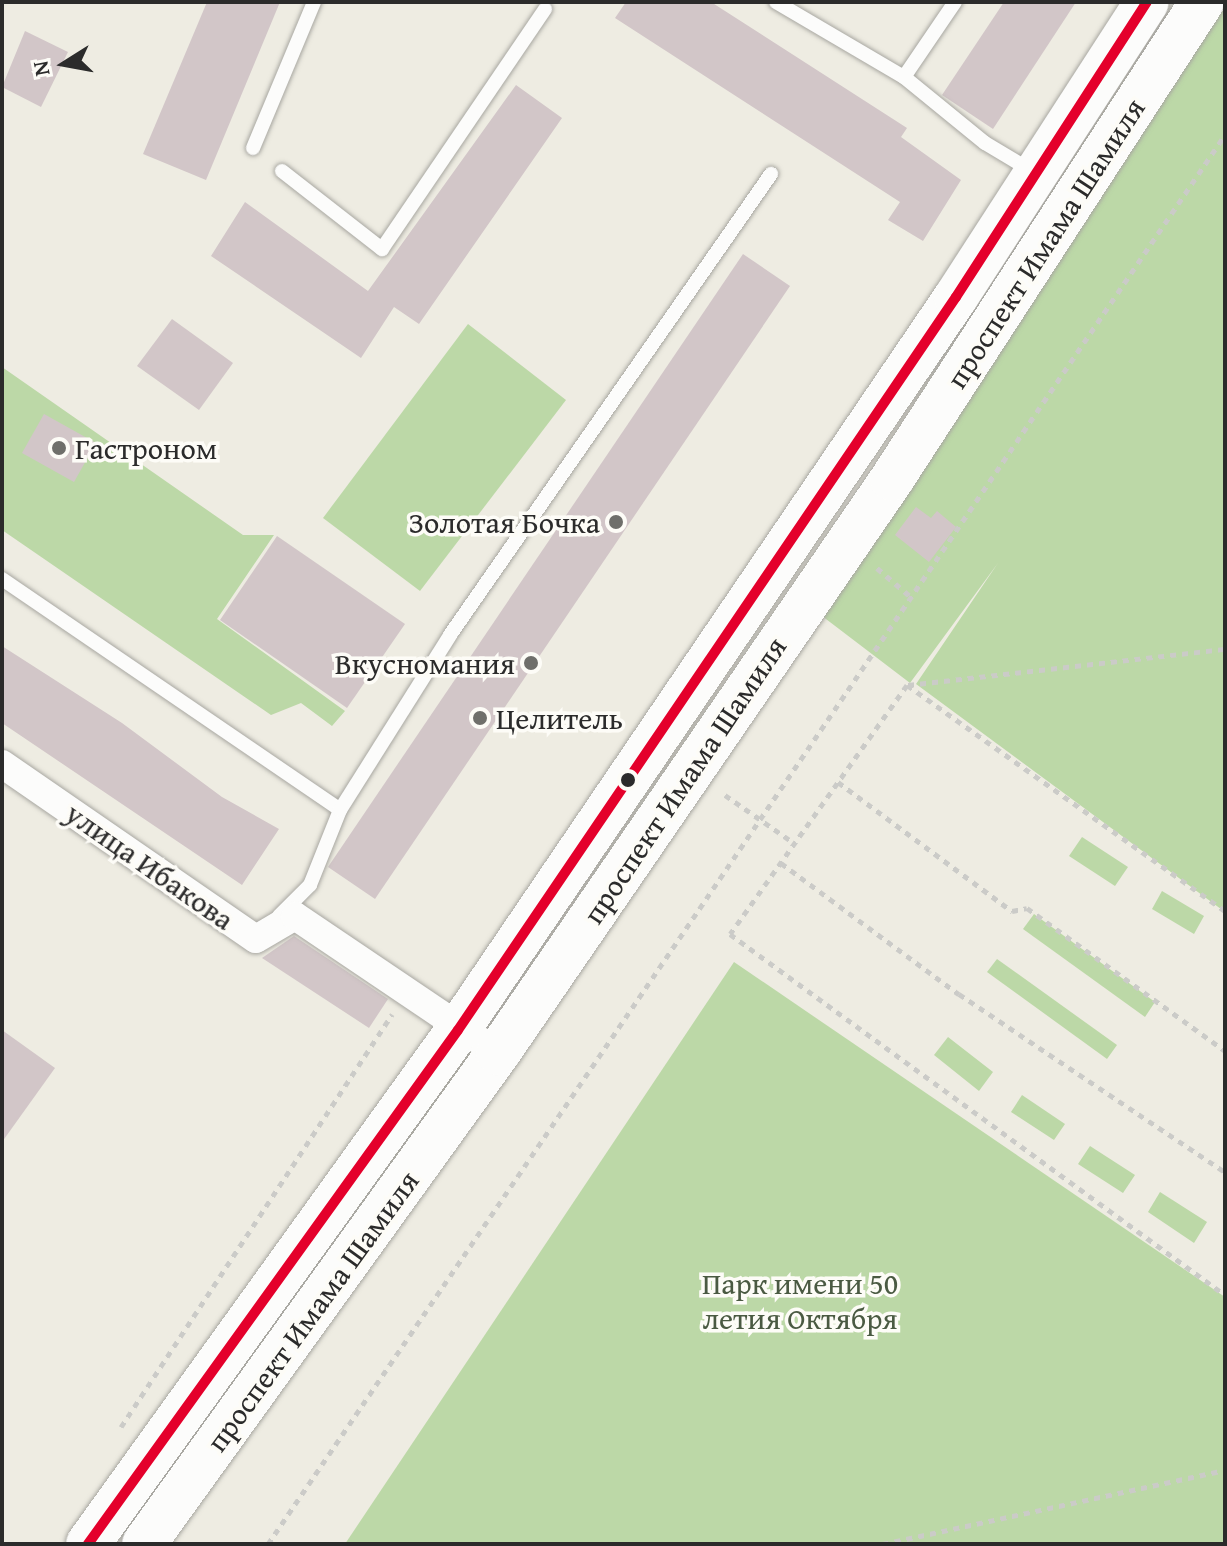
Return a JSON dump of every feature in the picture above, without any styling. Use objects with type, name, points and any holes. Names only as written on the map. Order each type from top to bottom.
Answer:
[{"type":"main road","name":"проспект Имама Шамиля","points":[[88,1544],[458,1030],[1037,174],[1147,2]]},
{"type":"main road","name":"проспект Имама Шамиля","points":[[144,1544],[498,1053],[892,479],[1202,2]]},
{"type":"street","name":"улица Ибакова","points":[[2,764],[256,939],[295,916],[409,990],[458,1030],[498,1053]]},
{"type":"lane","points":[[253,148],[314,2]]},
{"type":"lane","points":[[776,2],[904,77],[985,143],[1037,174]]},
{"type":"lane","points":[[904,77],[955,2]]},
{"type":"lane","points":[[282,171],[382,249],[545,9]]},
{"type":"lane","points":[[256,939],[310,885],[340,810],[450,635],[771,174]]},
{"type":"lane","points":[[2,579],[340,810]]},
{"type":"path","points":[[268,1544],[1225,135]]},
{"type":"path","points":[[883,557],[876,571],[911,597]]},
{"type":"path","points":[[1225,649],[907,685],[730,934],[1225,1295]]},
{"type":"path","points":[[907,685],[1225,911]]},
{"type":"path","points":[[838,782],[1012,911],[1027,908],[1225,1051]]},
{"type":"path","points":[[725,795],[794,843]]},
{"type":"path","points":[[781,863],[959,994],[1225,1172]]},
{"type":"path","points":[[117,1434],[409,990]]},
{"type":"path","points":[[883,1544],[1225,1470]]},
{"type":"green space","points":[[1225,7],[1225,912],[916,684],[998,563],[910,683],[822,616]]},
{"type":"green space","points":[[468,324],[566,400],[420,591],[323,518]]},
{"type":"green space","points":[[2,367],[243,535],[274,535],[217,619],[345,711],[332,726],[301,703],[271,715],[2,530]]},
{"type":"green space","points":[[1082,837],[1128,867],[1115,886],[1069,856]]},
{"type":"green space","points":[[1162,891],[1204,916],[1194,934],[1152,909]]},
{"type":"green space","points":[[1034,914],[1155,1002],[1145,1017],[1023,929]]},
{"type":"green space","points":[[997,959],[1117,1045],[1107,1059],[987,972]]},
{"type":"green space","name":"Парк имени 50 летия Октября","points":[[734,962],[1225,1297],[1225,1544],[345,1544]]},
{"type":"green space","points":[[948,1037],[993,1072],[979,1091],[934,1055]]},
{"type":"green space","points":[[1022,1095],[1065,1124],[1054,1140],[1011,1112]]},
{"type":"green space","points":[[1090,1146],[1135,1175],[1123,1193],[1078,1164]]},
{"type":"green space","points":[[1160,1192],[1207,1222],[1194,1243],[1148,1212]]},
{"type":"building","points":[[207,2],[280,2],[206,180],[143,154]]},
{"type":"building","points":[[626,2],[711,2],[907,128],[901,137],[961,180],[923,241],[888,220],[900,202],[615,18]]},
{"type":"building","points":[[1004,2],[1076,2],[993,129],[942,95]]},
{"type":"building","points":[[25,31],[68,52],[41,107],[2,87]]},
{"type":"building","points":[[516,85],[562,118],[419,324],[394,307],[361,358],[211,256],[245,202],[368,291]]},
{"type":"building","points":[[743,254],[790,286],[375,899],[328,867]]},
{"type":"building","points":[[172,319],[233,363],[199,410],[137,366]]},
{"type":"building","name":"Гастроном","points":[[44,414],[96,443],[74,482],[22,453]]},
{"type":"building","points":[[916,507],[931,518],[937,511],[956,527],[929,562],[895,535]]},
{"type":"building","points":[[277,536],[405,624],[347,708],[220,620]]},
{"type":"building","points":[[2,646],[122,723],[222,797],[279,829],[242,885],[2,723]]},
{"type":"building","points":[[294,936],[388,999],[369,1028],[262,958]]},
{"type":"building","points":[[2,1030],[55,1068],[2,1142]]},
{"type":"transit line","points":[[88,1544],[458,1030],[956,297],[1147,2]]},
{"type":"place","name":"Гастроном","points":[[59,448]]},
{"type":"place","name":"Золотая Бочка","points":[[616,522]]},
{"type":"place","name":"Вкусномания","points":[[531,663]]},
{"type":"place","name":"Целитель","points":[[480,718]]}]
